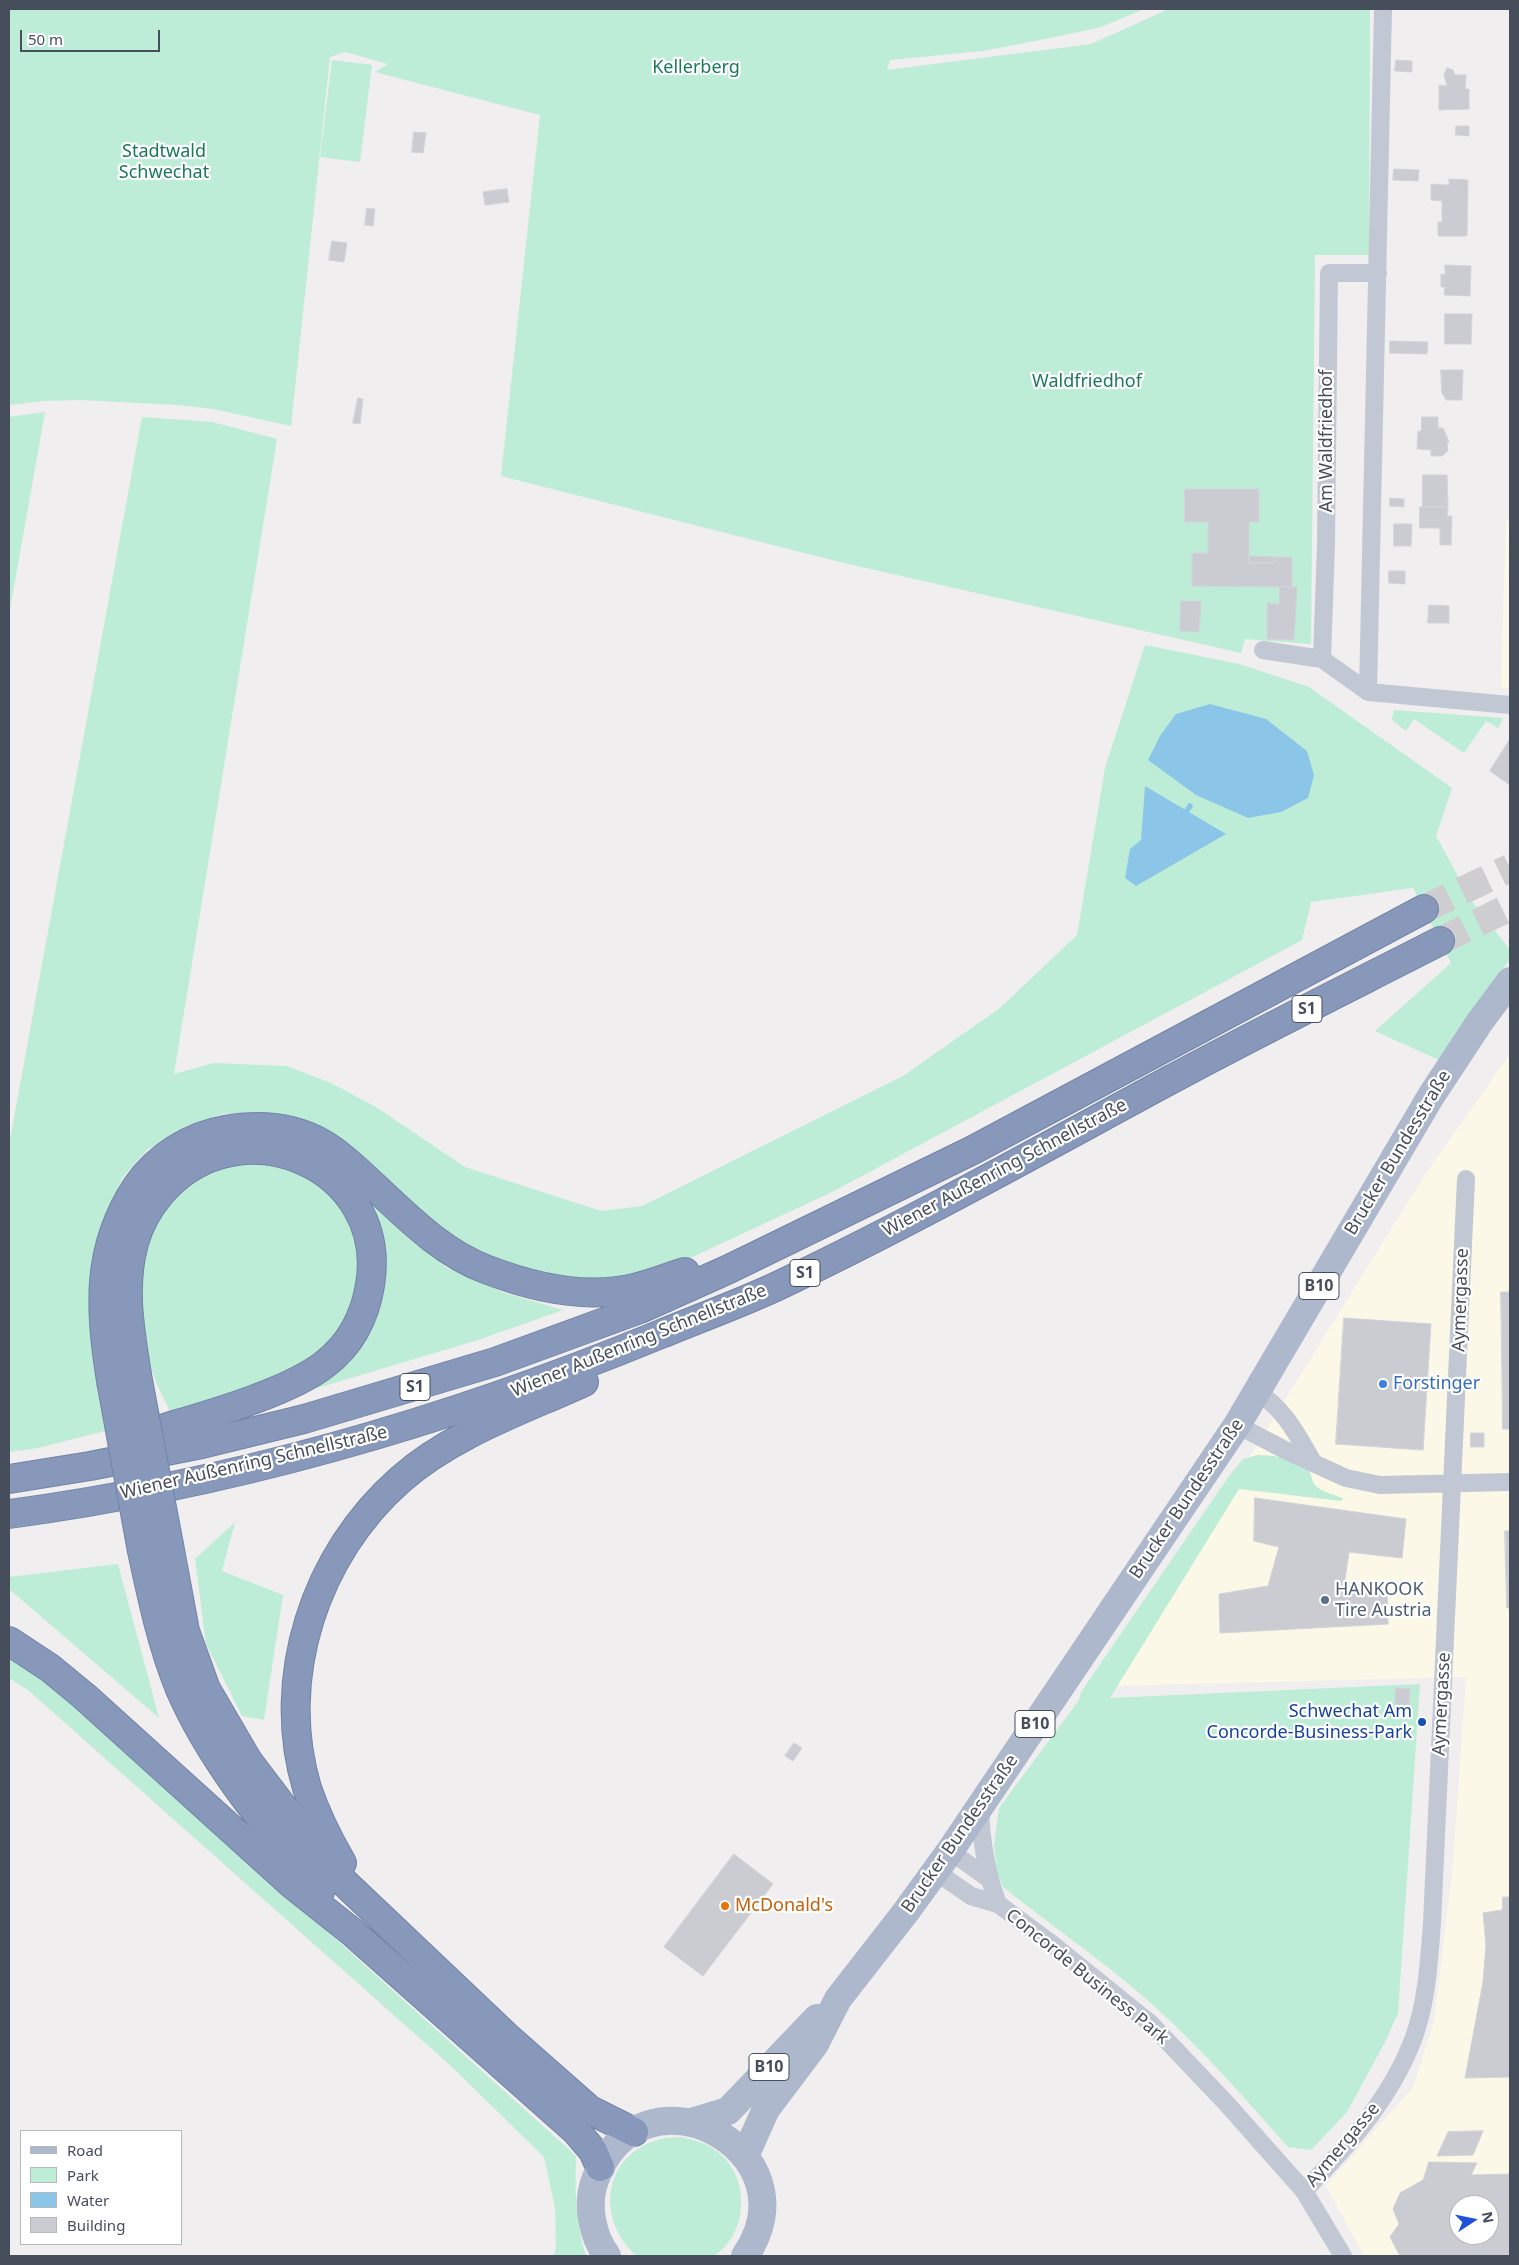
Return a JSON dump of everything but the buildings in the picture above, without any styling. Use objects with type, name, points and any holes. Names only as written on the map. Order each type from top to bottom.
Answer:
[{"type":"highway","name":"Wiener Außenring Schnellstraße","points":[[9,1479],[90,1466],[202,1444],[304,1419],[495,1362],[640,1309],[729,1269],[973,1150],[1424,909]]},
{"type":"highway","name":"Wiener Außenring Schnellstraße","points":[[9,1514],[59,1508],[214,1477],[347,1444],[477,1404],[614,1353],[787,1282],[990,1179],[1174,1078],[1440,941]]},
{"type":"highway","points":[[352,1932],[260,1818],[218,1758],[196,1721],[168,1657],[142,1550],[111,1381],[104,1319],[104,1281],[107,1258],[119,1216],[144,1176],[159,1161],[178,1147],[219,1130],[263,1126],[284,1129],[325,1145],[356,1169],[434,1240],[462,1258],[515,1280],[564,1290],[605,1291],[632,1288],[689,1271],[729,1269]]},
{"type":"highway","points":[[90,1466],[127,1441],[247,1400],[307,1376],[325,1364],[351,1336],[368,1298],[371,1277],[370,1258],[362,1218],[350,1198],[336,1182],[318,1168],[294,1157],[261,1149],[242,1149],[204,1160],[187,1169],[170,1183],[143,1220],[134,1242],[129,1269],[127,1297],[137,1376],[169,1545],[185,1631],[206,1689],[225,1725],[248,1761],[331,1870],[366,1906],[506,2036],[590,2110],[634,2132]]},
{"type":"highway","points":[[366,1906],[316,1812],[300,1756],[296,1687],[307,1628],[318,1595],[334,1561],[361,1521],[401,1478],[453,1444],[584,1382],[614,1353]]},
{"type":"highway","points":[[9,1641],[50,1668],[84,1696],[293,1886],[352,1932],[576,2131],[592,2152],[600,2167]]},
{"type":"main road","name":"Brucker Bundesstraße","points":[[745,2156],[766,2109],[815,2044],[838,1999],[942,1861],[1237,1425],[1431,1096],[1479,1023],[1510,981]]},
{"type":"main road","name":"Brucker Bundesstraße","points":[[692,2122],[728,2111],[805,2029],[838,1999]]},
{"type":"main road","name":"B10","points":[[606,2256],[595,2234],[591,2211],[592,2188],[600,2167],[614,2147],[634,2132],[652,2124],[672,2121],[692,2122],[712,2129],[724,2136],[745,2156],[756,2176],[761,2197],[760,2219],[754,2251]]},
{"type":"street","points":[[1368,692],[1383,9]]},
{"type":"street","name":"Am Waldfriedhof","points":[[1322,659],[1326,544],[1328,273],[1378,273]]},
{"type":"street","points":[[1263,650],[1322,659],[1368,692],[1510,705]]},
{"type":"street","name":"Aymergasse","points":[[1304,2191],[1355,2136],[1385,2096],[1414,2036],[1427,1981],[1432,1923],[1466,1179]]},
{"type":"street","points":[[1257,1392],[1270,1399],[1292,1426],[1313,1462]]},
{"type":"street","points":[[1237,1425],[1287,1451],[1346,1478],[1380,1485],[1510,1482]]},
{"type":"street","points":[[980,1806],[981,1840],[989,1879],[998,1904]]},
{"type":"street","points":[[942,1861],[989,1879]]},
{"type":"street","name":"Concorde Business Park","points":[[942,1861],[971,1896],[998,1904],[1052,1944],[1150,2023],[1227,2104],[1304,2191],[1343,2256]]},
{"type":"shaded area","points":[[1506,521],[1510,521],[1510,687],[1501,688]]},
{"type":"shaded area","points":[[1510,1054],[1510,2256],[1364,2256],[1326,2186],[1413,2087],[1434,2022],[1453,1864],[1466,1677],[1107,1686],[1424,1176]]},
{"type":"green space","points":[[9,9],[1144,9],[1101,27],[1060,36],[983,51],[890,60],[887,70],[1091,44],[1169,9],[1370,9],[1369,255],[1315,255],[1311,644],[1245,639],[1241,653],[844,563],[501,476],[540,115],[375,72],[388,64],[345,52],[330,57],[291,426],[213,409],[178,405],[79,400],[43,401],[9,405]]},
{"type":"green space","points":[[332,60],[372,65],[360,162],[320,157]]},
{"type":"green space","points":[[45,412],[9,615],[9,417]]},
{"type":"green space","points":[[142,417],[212,422],[277,439],[174,1074],[214,1063],[286,1066],[329,1082],[376,1107],[465,1167],[601,1211],[642,1206],[903,1076],[1000,1008],[1077,935],[1105,768],[1145,645],[1239,664],[1309,687],[1452,788],[1436,836],[1471,900],[1510,950],[1510,959],[1439,1060],[1375,1031],[1451,963],[1413,888],[1311,902],[1302,940],[832,1192],[686,1260],[618,1282],[577,1284],[472,1252],[298,1120],[258,1112],[223,1114],[186,1126],[147,1150],[122,1178],[97,1244],[88,1297],[96,1384],[105,1431],[38,1448],[9,1452],[9,1145]]},
{"type":"green space","points":[[1394,710],[1503,719],[1498,728],[1486,721],[1464,753],[1414,719],[1406,731],[1392,720]]},
{"type":"green space","points":[[244,1158],[315,1178],[339,1202],[353,1225],[362,1267],[348,1320],[326,1350],[285,1374],[224,1399],[170,1414],[153,1372],[145,1374],[138,1290],[140,1264],[145,1239],[156,1215],[173,1194],[197,1174]]},
{"type":"green space","points":[[351,1184],[446,1267],[502,1292],[563,1310],[478,1340],[311,1390],[357,1345],[377,1302]]},
{"type":"green space","points":[[1257,1455],[1277,1457],[1299,1463],[1309,1471],[1314,1484],[1318,1488],[1343,1498],[1341,1501],[1239,1489],[1110,1698],[1420,1684],[1398,2013],[1385,2042],[1347,2112],[1311,2150],[1288,2147],[1210,2061],[1169,2020],[1111,1970],[1003,1887],[997,1872],[994,1845],[999,1808],[1079,1700],[1081,1692],[1229,1476],[1243,1459]]},
{"type":"green space","points":[[235,1522],[222,1571],[283,1595],[264,1720],[242,1716],[206,1644],[195,1559]]},
{"type":"green space","points":[[118,1564],[159,1718],[9,1589],[9,1577]]},
{"type":"green space","points":[[9,1655],[59,1689],[576,2156],[576,2207],[582,2244],[586,2256],[553,2256],[556,2249],[555,2207],[544,2157],[451,2066],[28,1690],[9,1678]]},
{"type":"green space","points":[[680,2137],[705,2144],[719,2153],[729,2164],[736,2177],[740,2191],[739,2221],[734,2234],[714,2256],[637,2256],[624,2241],[615,2225],[611,2208],[611,2191],[616,2175],[625,2160],[639,2148],[660,2139]]},
{"type":"water","points":[[1210,704],[1266,719],[1307,751],[1314,775],[1308,798],[1281,812],[1248,818],[1196,795],[1148,760],[1160,736],[1176,714]]},
{"type":"water","points":[[1145,786],[1226,834],[1136,886],[1125,878],[1130,849],[1141,840]]},
{"type":"waterway","points":[[1184,815],[1190,806]]},
{"type":"tunnel","points":[[1424,909],[1510,868]]},
{"type":"tunnel","points":[[1440,941],[1510,907]]},
{"type":"place","name":"Forstinger","points":[[1383,1384]]},
{"type":"place","name":"HANKOOK Tire Austria","points":[[1325,1600]]},
{"type":"place","name":"Schwechat Am Concorde-Business-Park","points":[[1422,1722]]},
{"type":"place","name":"McDonald's","points":[[725,1906]]},
{"type":"park label","name":"Kellerberg","points":[[696,68]]},
{"type":"park label","name":"Stadtwald Schwechat","points":[[164,162]]},
{"type":"park label","name":"Waldfriedhof","points":[[1087,382]]}]
